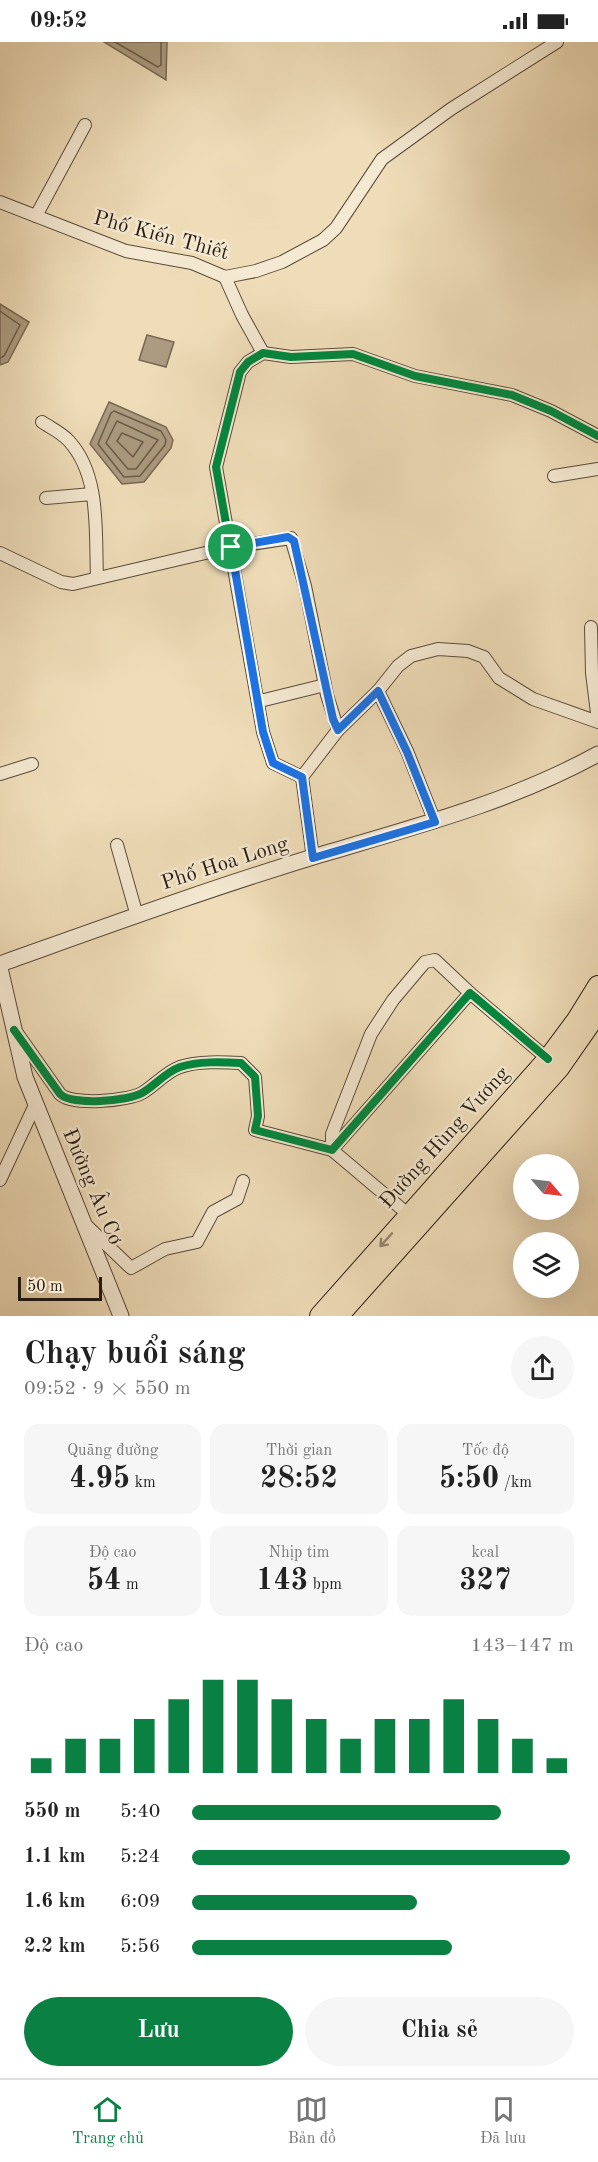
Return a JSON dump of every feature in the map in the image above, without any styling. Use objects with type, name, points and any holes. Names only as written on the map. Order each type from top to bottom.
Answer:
[{"type":"main road","name":"Đường Hùng Vương","points":[[320,1316],[548,1059],[577,1020],[598,986]]},
{"type":"main road","name":"Đường Hùng Vương","points":[[338,1316],[559,1068],[598,1012]]},
{"type":"street","name":"Phố Kiến Thiết","points":[[0,202],[126,251],[192,263],[225,277],[256,271],[282,262],[323,240],[336,228],[381,159],[451,109],[557,42]]},
{"type":"street","points":[[36,216],[85,125]]},
{"type":"street","points":[[225,277],[263,353]]},
{"type":"street","points":[[302,777],[273,763],[263,732],[260,700],[216,460],[240,372],[248,362],[263,353],[291,357],[353,354],[415,376],[512,395],[551,411],[598,436]]},
{"type":"street","points":[[42,422],[67,439],[76,449],[84,464],[92,494],[97,577]]},
{"type":"street","points":[[554,476],[598,469]]},
{"type":"street","points":[[46,498],[92,494]]},
{"type":"street","points":[[0,553],[61,582],[74,584],[231,547],[288,537],[294,541],[325,685],[338,730]]},
{"type":"street","points":[[313,858],[302,777],[338,730],[378,691],[398,666],[411,656],[452,648],[484,657],[499,678],[533,699],[598,722],[592,673],[591,627]]},
{"type":"street","points":[[260,700],[325,685]]},
{"type":"street","points":[[378,691],[407,752],[435,822]]},
{"type":"street","name":"Phố Hoa Long","points":[[0,966],[137,916],[313,858],[435,822],[530,786],[598,754]]},
{"type":"street","points":[[0,774],[32,764]]},
{"type":"street","points":[[117,845],[137,916]]},
{"type":"street","points":[[332,1150],[332,1134],[371,1034],[393,1000],[425,962],[435,960],[548,1059]]},
{"type":"street","name":"Đường Âu Cơ","points":[[0,966],[25,1077],[121,1316]]},
{"type":"street","points":[[332,1150],[470,993]]},
{"type":"street","points":[[14,1030],[60,1095],[70,1101],[133,1097],[143,1093],[157,1079],[183,1066],[241,1063],[255,1077],[258,1116],[255,1130],[303,1145],[332,1150],[409,1215]]},
{"type":"street","points":[[0,1180],[35,1105]]},
{"type":"street","points":[[84,1224],[131,1268],[165,1249],[197,1242],[213,1212],[237,1200],[243,1181]]},
{"type":"water","points":[[104,42],[167,42],[166,80]]},
{"type":"water","points":[[0,304],[29,322],[8,362],[0,365]]},
{"type":"water","points":[[147,335],[174,342],[166,367],[139,360]]},
{"type":"water","points":[[109,402],[166,427],[173,440],[171,448],[144,482],[122,484],[90,444]]},
{"type":"cycle path","points":[[302,777],[273,763],[263,732],[216,467],[240,372],[248,362],[263,353],[291,357],[353,354],[415,376],[512,395],[551,411],[598,436]]},
{"type":"cycle path","points":[[14,1030],[60,1094],[76,1100],[100,1101],[135,1096],[147,1090],[169,1072],[187,1065],[210,1062],[241,1063],[255,1077],[258,1116],[255,1130],[332,1150],[470,993],[548,1059]]},
{"type":"route","points":[[288,537],[294,541],[314,638],[333,719],[338,730],[378,691],[407,752],[435,822],[313,858],[302,777],[273,763],[263,732],[260,700],[231,547],[288,537]]}]
